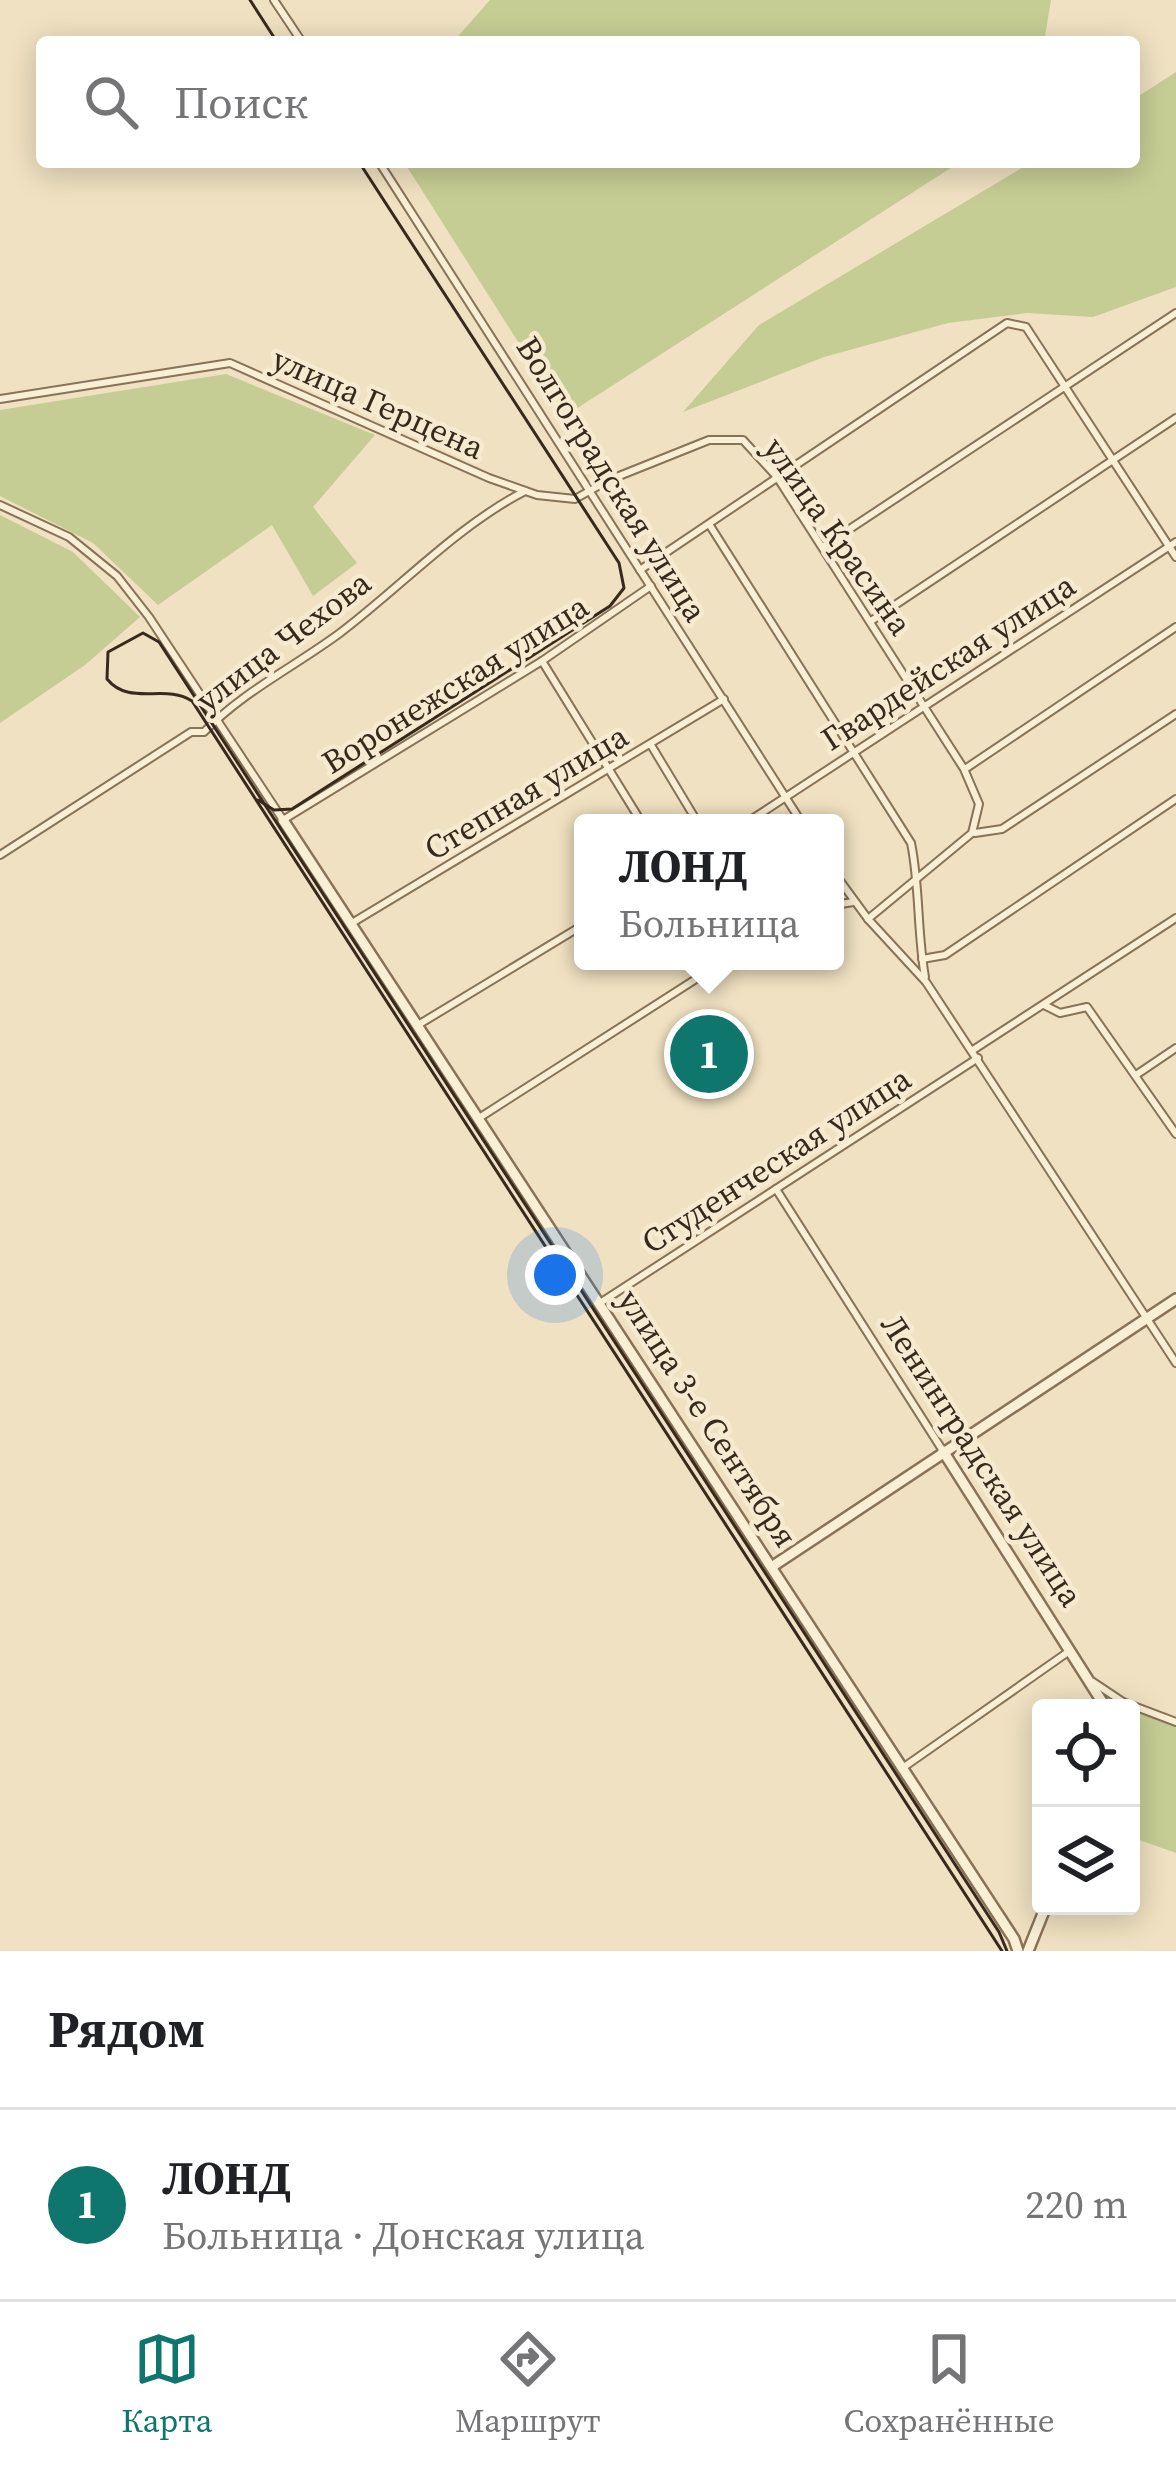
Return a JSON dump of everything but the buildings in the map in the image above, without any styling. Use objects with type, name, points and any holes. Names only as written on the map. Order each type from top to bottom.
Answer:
[{"type":"street","points":[[274,0],[298,36]]},
{"type":"street","name":"Волгоградская улица","points":[[383,168],[796,814]]},
{"type":"street","points":[[822,547],[1176,313]]},
{"type":"street","points":[[640,569],[1007,323],[1026,327],[1173,544],[1176,556]]},
{"type":"street","name":"улица Герцена","points":[[0,399],[230,363],[525,491],[575,499],[592,490]]},
{"type":"street","points":[[871,621],[1176,418]]},
{"type":"street","name":"улица Красина","points":[[592,490],[723,437],[747,443],[777,477],[964,769],[977,797],[978,816],[972,833]]},
{"type":"street","name":"улица Чехова","points":[[0,855],[191,731],[204,732],[259,686],[338,634],[493,508],[525,491]]},
{"type":"street","name":"улица 3-е Сентября","points":[[0,505],[69,537],[117,576],[149,616],[1025,1950]]},
{"type":"street","points":[[709,524],[911,843],[926,982]]},
{"type":"street","name":"Гвардейская улица","points":[[760,814],[1173,544]]},
{"type":"street","name":"Воронежская улица","points":[[283,820],[542,661],[651,586]]},
{"type":"street","points":[[964,769],[1176,627]]},
{"type":"street","points":[[542,661],[637,814]]},
{"type":"street","name":"Степная улица","points":[[352,923],[724,699]]},
{"type":"street","points":[[868,920],[972,833],[1002,829],[1176,714]]},
{"type":"street","points":[[651,745],[693,814]]},
{"type":"street","points":[[922,959],[945,955],[1176,800]]},
{"type":"street","points":[[844,888],[926,982],[1176,1363]]},
{"type":"street","points":[[844,904],[853,902]]},
{"type":"street","name":"Студенческая улица","points":[[600,1303],[1176,918]]},
{"type":"street","points":[[418,1024],[574,930]]},
{"type":"street","points":[[479,1118],[710,970]]},
{"type":"street","points":[[1043,1005],[1060,1013],[1087,1007],[1176,1134]]},
{"type":"street","points":[[1136,1075],[1176,1048]]},
{"type":"street","name":"Ленинградская улица","points":[[776,1189],[1091,1680],[1115,1699]]},
{"type":"street","points":[[773,1566],[1176,1299]]},
{"type":"street","points":[[904,1767],[1071,1649]]},
{"type":"street","points":[[1091,1680],[1101,1699]]},
{"type":"street","name":"Ленинградская улица","points":[[1140,1711],[1176,1722]]},
{"type":"street","points":[[1041,1951],[1025,1950],[1043,1915]]},
{"type":"street","points":[[1014,1939],[1036,1932]]},
{"type":"green space","points":[[490,0],[1051,0],[1045,36],[458,36]]},
{"type":"green space","points":[[1176,72],[1176,287],[1093,317],[1027,313],[948,323],[824,357],[683,412],[759,325],[1022,168],[1140,168],[1140,95]]},
{"type":"green space","points":[[408,168],[951,168],[565,416]]},
{"type":"green space","points":[[226,374],[375,435],[313,507],[357,563],[313,596],[272,525],[158,605],[93,543],[0,496],[0,410]]},
{"type":"green space","points":[[0,515],[73,552],[140,617],[85,665],[0,723]]},
{"type":"green space","points":[[1140,1711],[1176,1723],[1176,1853],[1140,1840]]},
{"type":"tram line","points":[[250,0],[273,36]]},
{"type":"tram line","points":[[258,800],[274,810],[292,809],[610,606],[624,588],[619,563],[363,168]]},
{"type":"tram line","points":[[1002,1951],[192,701],[116,687],[107,679],[108,652],[143,633],[159,642],[999,1932],[1007,1951]]},
{"type":"place","name":"ЛОНД","points":[[709,1054]]}]
